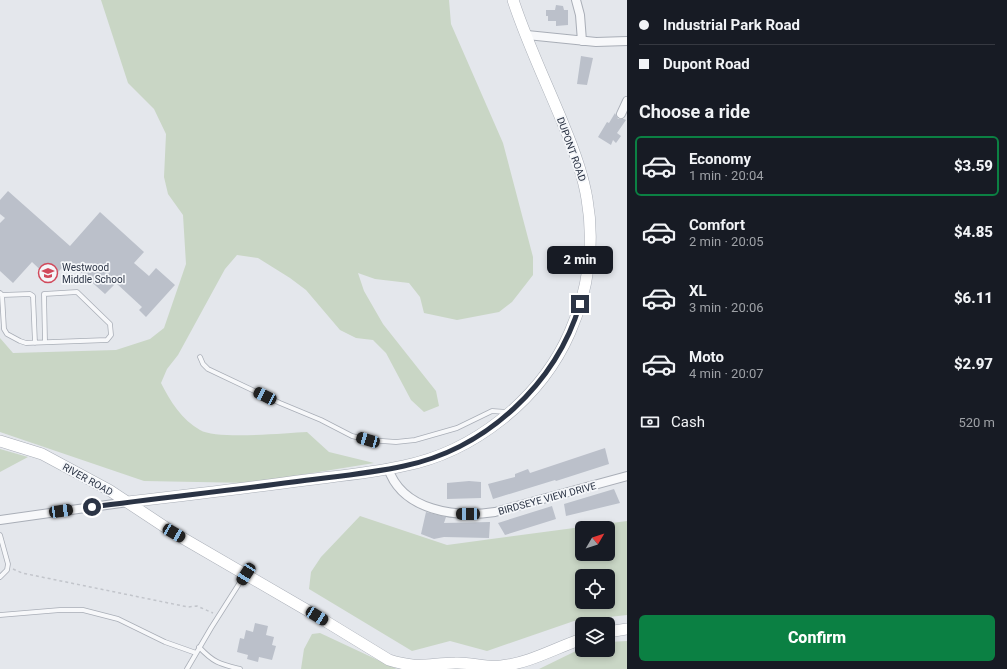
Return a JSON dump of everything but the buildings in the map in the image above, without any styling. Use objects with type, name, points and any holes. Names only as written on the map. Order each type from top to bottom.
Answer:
[{"type":"street","name":"DUPONT ROAD","points":[[128,502],[256,487],[404,466],[459,447],[485,431],[510,412],[539,382],[564,346],[577,316],[584,293],[590,247],[590,224],[588,202],[580,168],[513,0]]},
{"type":"street","points":[[576,0],[580,15],[582,41]]},
{"type":"street","points":[[527,35],[582,41],[627,41]]},
{"type":"street","points":[[621,114],[627,100]]},
{"type":"street","name":"RIVER ROAD","points":[[0,441],[42,454],[128,502],[174,533],[246,574],[389,660],[408,667],[420,668],[457,663],[499,666],[515,664],[535,658],[560,646],[575,641]]},
{"type":"street","name":"BIRDSEYE VIEW DRIVE","points":[[388,468],[391,478],[395,484],[413,499],[434,510],[454,514],[482,514],[495,512],[627,476]]},
{"type":"street","points":[[0,520],[128,502]]},
{"type":"street","points":[[615,631],[627,629]]},
{"type":"lane","points":[[36,343],[33,296],[30,294],[1,294],[4,329],[7,334],[26,343],[36,343],[107,340],[112,335],[110,324],[77,292],[44,294],[45,342]]},
{"type":"lane","points":[[200,357],[203,364],[208,369],[280,403],[321,420],[352,436],[368,440],[396,442],[415,440],[457,428],[492,411],[510,412]]},
{"type":"lane","points":[[0,535],[7,567],[7,570],[0,577]]},
{"type":"lane","points":[[187,669],[199,647],[246,574]]},
{"type":"lane","points":[[0,615],[70,609],[95,612],[118,619],[165,642],[196,653]]},
{"type":"lane","points":[[199,647],[207,656],[217,663],[240,669]]},
{"type":"path","points":[[7,567],[22,573],[152,600],[188,607],[197,606],[219,615]]},
{"type":"green space","points":[[101,0],[449,0],[451,24],[503,143],[533,257],[533,275],[512,302],[499,312],[457,320],[424,313],[420,297],[409,283],[375,279],[358,273],[364,291],[383,324],[436,391],[439,406],[424,412],[411,400],[386,353],[373,340],[356,338],[340,330],[306,290],[290,278],[258,258],[237,255],[225,269],[178,355],[167,369],[161,383],[177,410],[200,430],[221,435],[307,432],[329,452],[374,463],[251,483],[144,481],[0,432],[0,338],[13,353],[116,350],[150,339],[164,328],[186,264],[183,215],[168,194],[164,177],[166,134],[154,109],[128,83]]},
{"type":"green space","points":[[0,449],[28,457],[0,472]]},
{"type":"green space","points":[[360,516],[447,545],[575,528],[575,561],[615,561],[615,523],[627,521],[627,615],[609,617],[575,617],[575,621],[487,651],[450,641],[412,651],[309,589],[311,572],[321,557]]},
{"type":"green space","points":[[320,633],[397,669],[301,669],[304,649],[312,634]]},
{"type":"green space","points":[[627,641],[627,669],[539,669],[575,651],[575,657],[615,657],[615,642]]},
{"type":"place","name":"Westwood Middle School","points":[[48,273]]},
{"type":"route","points":[[92,507],[256,487],[404,466],[443,454],[475,438],[490,428],[521,402],[539,382],[564,346],[577,316],[580,304]]}]
